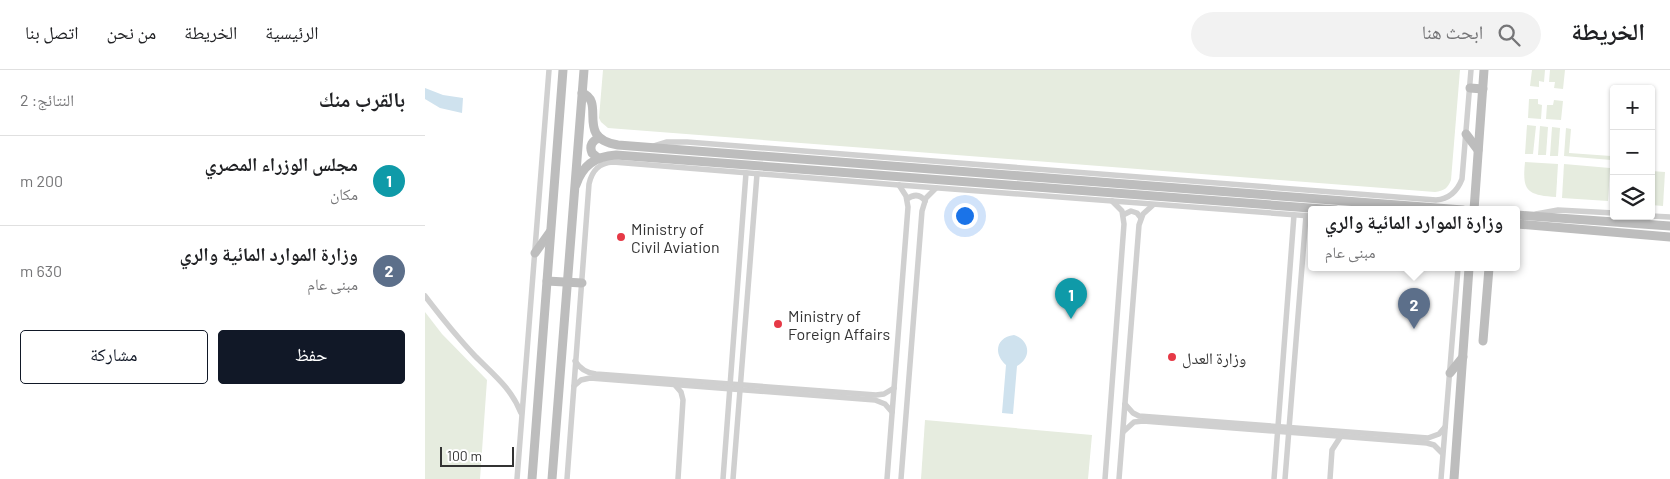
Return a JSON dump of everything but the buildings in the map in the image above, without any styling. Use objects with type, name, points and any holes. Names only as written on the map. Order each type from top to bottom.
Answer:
[{"type":"street","points":[[517,479],[549,70]]},
{"type":"street","points":[[532,479],[563,70]]},
{"type":"street","points":[[553,479],[584,70]]},
{"type":"street","points":[[567,479],[588,192],[592,173],[600,165],[613,162],[757,174],[842,176],[899,185],[936,188],[1097,196],[1110,192],[1409,202],[1440,200],[1449,197],[1455,191],[1461,179],[1471,70]]},
{"type":"street","points":[[1473,206],[1484,70]]},
{"type":"street","points":[[1470,88],[1483,89]]},
{"type":"street","points":[[582,93],[589,96],[592,102],[593,127],[600,138],[613,144],[1110,192],[1308,208]]},
{"type":"street","points":[[1466,134],[1478,150]]},
{"type":"street","points":[[598,158],[592,153],[591,146],[595,140],[600,138]]},
{"type":"street","points":[[649,148],[667,142],[687,142],[1409,202],[1436,206]]},
{"type":"street","points":[[576,185],[582,172],[598,158],[616,155],[842,176],[1097,196]]},
{"type":"street","points":[[638,156],[646,164]]},
{"type":"street","points":[[723,479],[746,173]]},
{"type":"street","points":[[733,479],[757,174]]},
{"type":"street","points":[[887,479],[908,220],[907,199],[899,185]]},
{"type":"street","points":[[901,479],[922,215],[925,201],[936,188]]},
{"type":"street","points":[[1110,192],[1153,204],[1308,216]]},
{"type":"street","points":[[1105,479],[1125,224],[1123,215],[1110,192]]},
{"type":"street","points":[[907,199],[917,195],[925,201]]},
{"type":"street","points":[[1119,479],[1141,218],[1153,204]]},
{"type":"street","points":[[1529,216],[1558,210],[1610,213]]},
{"type":"street","points":[[1123,215],[1131,212],[1137,213],[1141,218]]},
{"type":"street","points":[[1274,479],[1294,215]]},
{"type":"street","points":[[1520,215],[1670,226]]},
{"type":"street","points":[[1655,216],[1670,217]]},
{"type":"street","points":[[1520,224],[1670,237]]},
{"type":"street","points":[[1285,479],[1308,227]]},
{"type":"street","points":[[535,254],[550,232]]},
{"type":"street","points":[[1441,479],[1458,271]]},
{"type":"street","points":[[1454,479],[1469,271]]},
{"type":"street","points":[[1483,341],[1489,271]]},
{"type":"street","points":[[547,281],[582,283]]},
{"type":"street","points":[[425,296],[447,326],[504,384],[515,399],[522,415]]},
{"type":"street","points":[[1450,374],[1463,357]]},
{"type":"street","points":[[575,361],[581,369],[591,373],[730,387]]},
{"type":"street","points":[[574,386],[581,380],[590,378],[675,385],[876,395],[884,394],[894,388]]},
{"type":"street","points":[[675,385],[681,392],[683,400],[678,479]]},
{"type":"street","points":[[683,400],[693,386]]},
{"type":"street","points":[[740,387],[875,400],[885,404],[892,412]]},
{"type":"street","points":[[1125,404],[1133,413],[1139,416],[1289,430],[1428,438],[1439,434],[1445,427]]},
{"type":"street","points":[[1123,432],[1129,424],[1138,421],[1278,429]]},
{"type":"street","points":[[1289,430],[1326,435],[1427,443],[1434,445],[1442,453]]},
{"type":"street","points":[[1326,435],[1332,450],[1330,479]]},
{"type":"street","points":[[1332,450],[1341,436]]},
{"type":"shaded area","points":[[603,70],[1460,70],[1451,180],[1445,189],[1435,192],[608,128],[599,118]]},
{"type":"shaded area","points":[[1532,70],[1545,70],[1544,82],[1539,81],[1539,87],[1530,86]]},
{"type":"shaded area","points":[[1550,70],[1565,70],[1563,89],[1554,88],[1555,82],[1549,82]]},
{"type":"shaded area","points":[[1529,99],[1538,99],[1538,104],[1542,105],[1541,119],[1528,118]]},
{"type":"shaded area","points":[[1554,100],[1563,101],[1561,120],[1546,119],[1547,105],[1553,105]]},
{"type":"shaded area","points":[[1527,125],[1536,126],[1533,154],[1525,154]]},
{"type":"shaded area","points":[[1540,126],[1548,127],[1546,155],[1538,155]]},
{"type":"shaded area","points":[[1552,127],[1560,128],[1558,156],[1550,156]]},
{"type":"shaded area","points":[[1566,128],[1571,129],[1569,153],[1610,156],[1610,160],[1564,156]]},
{"type":"shaded area","points":[[1525,162],[1558,164],[1556,197],[1539,195],[1529,190],[1526,185],[1524,172]]},
{"type":"shaded area","points":[[1564,164],[1610,168],[1608,201],[1562,198]]},
{"type":"shaded area","points":[[1655,171],[1665,172],[1663,206],[1655,205]]},
{"type":"shaded area","points":[[425,312],[442,334],[487,380],[480,479],[425,479]]},
{"type":"shaded area","points":[[925,420],[1092,435],[1088,479],[921,479]]},
{"type":"water","points":[[425,88],[443,95],[463,98],[462,113],[440,108],[425,99]]},
{"type":"water","points":[[1014,335],[1019,337],[1026,345],[1027,354],[1022,363],[1017,366],[1013,414],[1002,413],[1006,365],[999,356],[998,347],[1003,339]]},
{"type":"place","name":"Ministry of Civil Aviation","points":[[621,237]]},
{"type":"place","name":"مجلس الوزراء المصري","points":[[1071,319]]},
{"type":"place","name":"Ministry of Foreign Affairs","points":[[778,324]]},
{"type":"place","name":"وزارة الموارد المائية والري","points":[[1414,329]]},
{"type":"place","name":"وزارة العدل","points":[[1172,357]]}]
